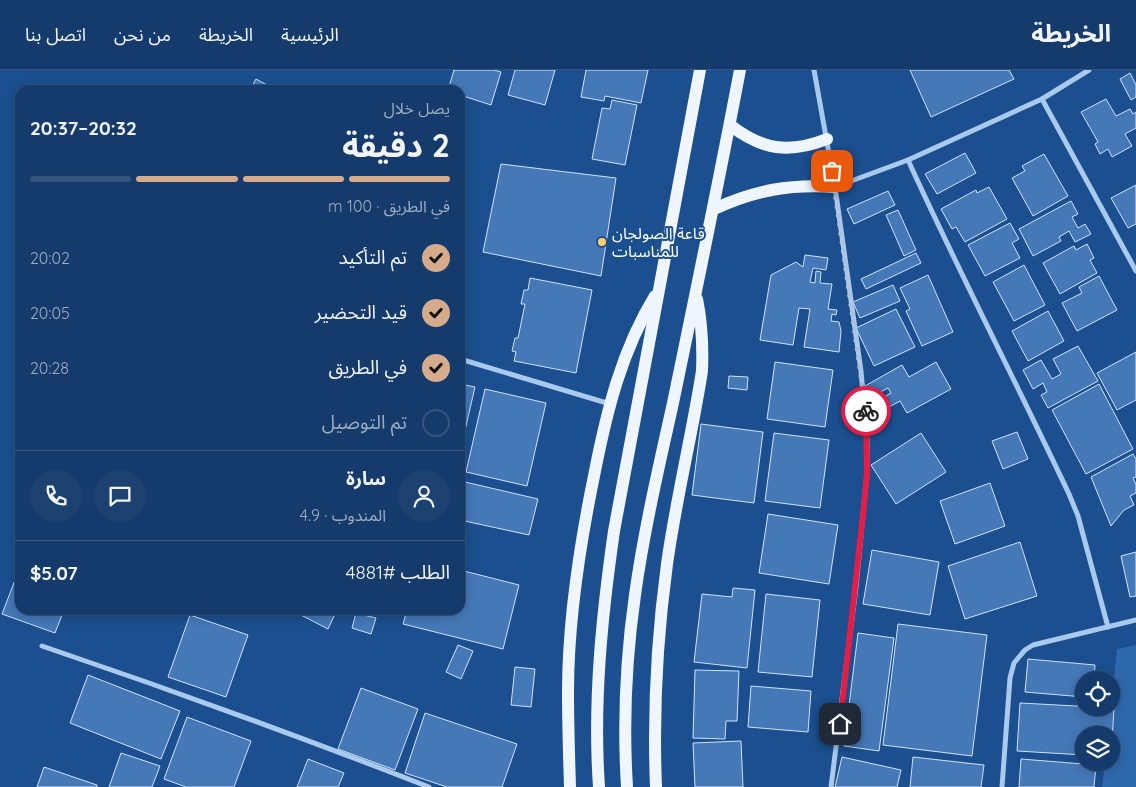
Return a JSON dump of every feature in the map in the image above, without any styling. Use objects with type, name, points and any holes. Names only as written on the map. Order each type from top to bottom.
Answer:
[{"type":"main road","points":[[599,787],[597,718],[600,655],[614,531],[700,70]]},
{"type":"main road","points":[[627,787],[626,714],[629,654],[644,536],[714,209],[740,70]]},
{"type":"main road","points":[[730,125],[744,136],[759,144],[776,148],[810,146],[826,139]]},
{"type":"main road","points":[[714,209],[760,191],[801,186],[835,187]]},
{"type":"main road","points":[[570,787],[568,691],[575,588],[586,515],[617,380],[634,333],[659,290]]},
{"type":"main road","points":[[656,787],[656,696],[660,629],[668,563],[702,370],[701,318],[696,293]]},
{"type":"street","points":[[814,70],[835,187],[862,380],[867,441],[866,481],[856,587],[830,787]]},
{"type":"street","points":[[835,187],[908,160],[1042,99],[1089,70]]},
{"type":"street","points":[[1042,99],[1136,271]]},
{"type":"street","points":[[908,160],[1069,494],[1078,516],[1108,627]]},
{"type":"street","points":[[465,360],[610,404]]},
{"type":"street","points":[[1002,787],[1010,678],[1014,663],[1019,656],[1025,650],[1043,642],[1136,620]]},
{"type":"street","points":[[42,646],[189,696],[429,787]]},
{"type":"shaded area","points":[[1136,645],[1136,787],[1102,787],[1104,771],[1120,771],[1120,726],[1109,726],[1110,716],[1120,716],[1120,671],[1115,671],[1117,649]]},
{"type":"building","points":[[454,70],[494,70],[501,72],[491,105],[465,97],[465,85],[450,85]]},
{"type":"building","points":[[515,70],[555,70],[545,105],[508,95]]},
{"type":"building","points":[[586,70],[648,70],[641,103],[605,96],[604,101],[581,97]]},
{"type":"building","points":[[910,70],[1009,70],[1014,79],[931,117]]},
{"type":"building","points":[[1130,73],[1136,85],[1136,97],[1131,100],[1120,79]]},
{"type":"building","points":[[256,79],[267,85],[253,85]]},
{"type":"building","points":[[1106,99],[1116,116],[1130,109],[1133,114],[1136,112],[1136,128],[1125,134],[1132,146],[1112,157],[1108,149],[1100,154],[1095,144],[1098,142],[1081,112]]},
{"type":"building","points":[[612,100],[637,105],[625,165],[592,159],[602,108],[610,109]]},
{"type":"building","points":[[965,153],[976,173],[937,194],[925,174]]},
{"type":"building","points":[[1044,154],[1068,196],[1033,216],[1012,178],[1025,171],[1022,166]]},
{"type":"building","points":[[501,164],[616,178],[601,276],[483,252]]},
{"type":"building","points":[[1136,185],[1136,224],[1128,228],[1111,198]]},
{"type":"building","points":[[989,187],[1007,219],[965,242],[956,227],[952,229],[941,209],[976,190],[977,193]]},
{"type":"building","points":[[888,191],[895,205],[854,224],[847,209]]},
{"type":"building","points":[[1071,201],[1078,214],[1072,217],[1078,228],[1085,224],[1091,234],[1075,242],[1069,231],[1059,237],[1061,241],[1033,256],[1019,229]]},
{"type":"building","points":[[898,210],[916,250],[904,256],[886,215]]},
{"type":"building","points":[[1010,223],[1019,239],[1012,243],[1020,258],[985,276],[968,245]]},
{"type":"building","points":[[1087,244],[1094,258],[1090,260],[1097,273],[1060,294],[1043,263],[1074,246],[1076,250]]},
{"type":"building","points":[[916,253],[921,263],[866,289],[861,279]]},
{"type":"building","points":[[805,255],[828,258],[826,270],[813,268],[810,282],[815,283],[816,271],[821,272],[820,283],[832,284],[828,309],[837,310],[836,315],[832,314],[831,321],[839,322],[841,331],[839,352],[804,347],[810,309],[799,308],[793,345],[760,340],[771,275],[796,262],[803,267]]},
{"type":"building","points":[[1024,265],[1045,305],[1014,321],[993,282]]},
{"type":"building","points":[[928,275],[953,332],[922,346],[906,311],[910,309],[900,288]]},
{"type":"building","points":[[1099,276],[1117,310],[1077,331],[1062,303],[1082,293],[1079,287]]},
{"type":"building","points":[[530,278],[592,290],[576,373],[514,361],[516,352],[512,351],[515,338],[518,338],[525,304],[521,304],[524,290],[528,290]]},
{"type":"building","points":[[893,285],[900,301],[860,318],[853,302]]},
{"type":"building","points":[[896,309],[915,347],[874,366],[856,328]]},
{"type":"building","points":[[1048,311],[1064,341],[1028,361],[1012,331]]},
{"type":"building","points":[[1078,346],[1098,381],[1048,408],[1041,395],[1047,392],[1043,383],[1033,389],[1023,370],[1041,360],[1052,379],[1061,374],[1053,359]]},
{"type":"building","points":[[1136,352],[1136,400],[1117,410],[1097,373]]},
{"type":"building","points":[[775,362],[833,370],[825,427],[767,419]]},
{"type":"building","points":[[936,362],[951,389],[907,413],[900,401],[882,411],[876,401],[891,393],[888,388],[871,397],[865,386],[902,365],[909,377]]},
{"type":"building","points":[[729,376],[748,377],[747,390],[728,388]]},
{"type":"building","points":[[1099,384],[1133,449],[1086,474],[1052,410]]},
{"type":"building","points":[[465,385],[475,387],[465,430]]},
{"type":"building","points":[[485,389],[546,403],[527,486],[466,472]]},
{"type":"building","points":[[701,424],[763,432],[754,503],[692,495]]},
{"type":"building","points":[[1017,432],[1028,459],[1003,469],[992,441]]},
{"type":"building","points":[[774,433],[829,440],[820,508],[765,501]]},
{"type":"building","points":[[921,433],[946,472],[896,504],[871,465]]},
{"type":"building","points":[[1133,454],[1136,459],[1136,477],[1133,478],[1136,485],[1136,493],[1130,496],[1134,505],[1124,510],[1111,526],[1091,477]]},
{"type":"building","points":[[465,482],[538,499],[529,535],[465,521]]},
{"type":"building","points":[[990,483],[1005,526],[955,544],[940,501]]},
{"type":"building","points":[[768,514],[838,525],[829,584],[759,573]]},
{"type":"building","points":[[1020,542],[1037,596],[965,619],[948,566]]},
{"type":"building","points":[[872,550],[939,562],[930,615],[863,604]]},
{"type":"building","points":[[1136,552],[1136,596],[1130,597],[1121,556]]},
{"type":"building","points":[[465,571],[519,585],[503,649],[403,624],[406,615],[465,615]]},
{"type":"building","points":[[15,580],[15,615],[62,615],[55,633],[2,614]]},
{"type":"building","points":[[733,588],[755,590],[747,668],[694,662],[702,594],[732,597]]},
{"type":"building","points":[[766,594],[820,600],[812,677],[758,672]]},
{"type":"building","points":[[190,615],[248,635],[226,697],[168,677]]},
{"type":"building","points":[[301,615],[335,615],[328,629]]},
{"type":"building","points":[[355,615],[376,618],[371,634],[352,628]]},
{"type":"building","points":[[898,624],[987,635],[972,756],[883,745]]},
{"type":"building","points":[[858,633],[894,638],[879,751],[844,746]]},
{"type":"building","points":[[458,645],[473,651],[461,679],[446,672]]},
{"type":"building","points":[[1028,659],[1095,665],[1095,671],[1075,671],[1075,696],[1025,692]]},
{"type":"building","points":[[515,667],[535,669],[531,707],[511,705]]},
{"type":"building","points":[[695,670],[739,671],[737,721],[726,721],[725,739],[693,738]]},
{"type":"building","points":[[88,675],[180,711],[161,759],[70,723]]},
{"type":"building","points":[[751,686],[811,691],[808,732],[748,727]]},
{"type":"building","points":[[361,688],[418,709],[395,770],[338,749]]},
{"type":"building","points":[[1020,703],[1075,706],[1075,716],[1114,716],[1113,726],[1075,726],[1075,754],[1017,751]]},
{"type":"building","points":[[425,713],[517,744],[502,787],[447,787],[405,773]]},
{"type":"building","points":[[187,717],[251,741],[234,787],[186,787],[164,779]]},
{"type":"building","points":[[741,741],[743,787],[695,787],[693,743]]},
{"type":"building","points":[[121,753],[160,766],[152,787],[109,787]]},
{"type":"building","points":[[842,757],[901,770],[897,787],[835,787]]},
{"type":"building","points":[[913,757],[984,765],[981,787],[910,787]]},
{"type":"building","points":[[308,759],[344,773],[338,787],[297,787]]},
{"type":"building","points":[[1021,759],[1075,763],[1075,771],[1095,771],[1094,787],[1019,787]]},
{"type":"building","points":[[44,767],[97,785],[97,787],[37,787]]},
{"type":"way so far","points":[[832,171],[866,411]]},
{"type":"place","name":"قاعة الصولجان للمناسبات","points":[[602,242]]},
{"type":"route","points":[[840,724],[867,473],[866,411]]}]
